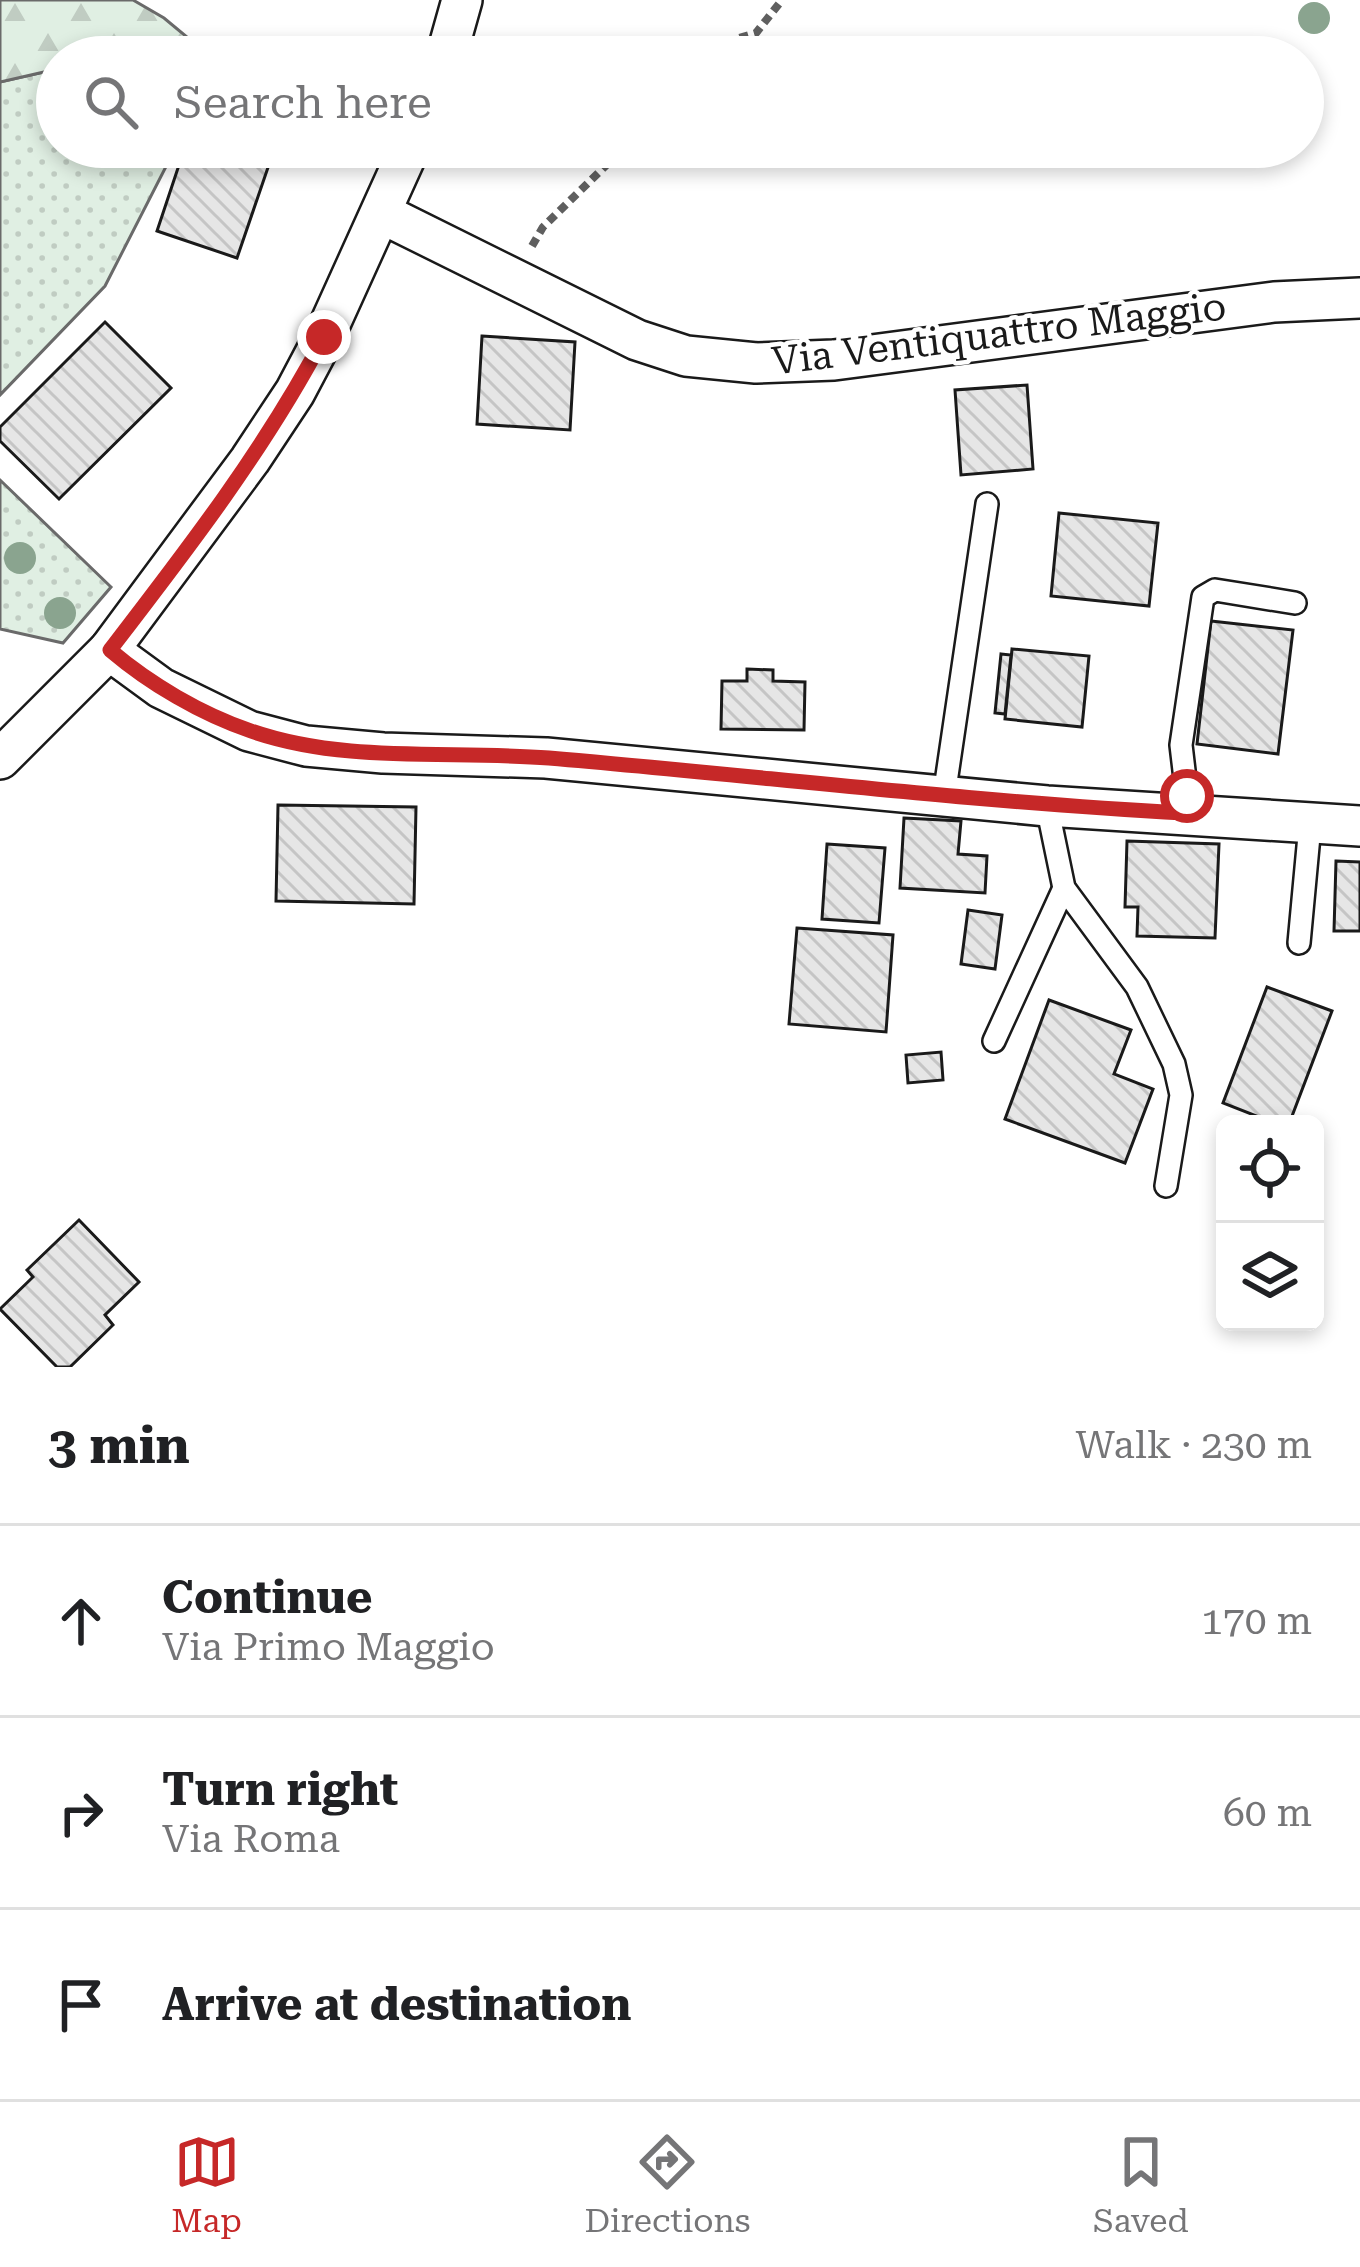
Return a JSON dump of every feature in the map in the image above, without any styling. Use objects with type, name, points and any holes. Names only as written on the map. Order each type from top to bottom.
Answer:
[{"type":"street","points":[[452,36],[462,0]]},
{"type":"street","points":[[0,759],[110,650],[222,500],[295,392],[401,168]]},
{"type":"street","name":"Via Ventiquattro Maggio","points":[[382,214],[637,340],[686,356],[755,363],[834,360],[1200,310],[1360,298]]},
{"type":"street","points":[[110,650],[161,688],[249,731],[306,746],[546,758],[1047,806],[1360,826]]},
{"type":"lane","points":[[944,796],[987,504]]},
{"type":"lane","points":[[1184,813],[1187,796],[1181,745],[1203,597],[1215,590],[1295,603]]},
{"type":"lane","points":[[1047,806],[1064,888],[1137,987],[1174,1064],[1181,1094],[1166,1186]]},
{"type":"lane","points":[[1299,943],[1310,825]]},
{"type":"lane","points":[[994,1041],[1064,888]]},
{"type":"path","points":[[746,36],[755,33],[782,0]]},
{"type":"path","points":[[515,279],[543,227],[603,168]]},
{"type":"green space","points":[[0,0],[133,0],[186,36],[36,36],[36,74],[0,82]]},
{"type":"green space","points":[[36,74],[36,168],[165,168],[105,286],[0,395],[0,82]]},
{"type":"green space","points":[[0,480],[111,587],[63,643],[0,629]]},
{"type":"building","points":[[178,168],[268,168],[237,258],[157,231]]},
{"type":"building","points":[[105,322],[171,388],[59,499],[0,441],[0,427]]},
{"type":"building","points":[[482,336],[575,342],[570,430],[477,424]]},
{"type":"building","points":[[1027,385],[1033,469],[961,475],[955,390]]},
{"type":"building","points":[[1059,513],[1158,523],[1149,606],[1051,596]]},
{"type":"building","points":[[1211,621],[1293,630],[1278,754],[1197,744]]},
{"type":"building","points":[[1012,649],[1089,656],[1082,727],[1005,719]]},
{"type":"building","points":[[1001,654],[1011,655],[1005,714],[995,713]]},
{"type":"building","points":[[747,669],[773,670],[773,681],[805,682],[804,730],[721,729],[722,681],[747,681]]},
{"type":"building","points":[[278,805],[416,807],[414,904],[276,901]]},
{"type":"building","points":[[904,818],[961,821],[958,854],[987,856],[985,893],[900,888]]},
{"type":"building","points":[[1127,841],[1219,844],[1215,938],[1137,936],[1138,907],[1125,907]]},
{"type":"building","points":[[827,844],[885,848],[879,923],[822,919]]},
{"type":"building","points":[[1336,861],[1360,862],[1360,931],[1334,931]]},
{"type":"building","points":[[968,910],[1002,915],[995,969],[961,964]]},
{"type":"building","points":[[797,928],[893,935],[886,1032],[789,1024]]},
{"type":"building","points":[[1267,987],[1332,1011],[1292,1115],[1254,1115],[1223,1103]]},
{"type":"building","points":[[1049,1000],[1131,1030],[1114,1074],[1153,1089],[1125,1163],[1005,1119]]},
{"type":"building","points":[[941,1052],[943,1080],[908,1083],[906,1055]]},
{"type":"building","points":[[79,1220],[139,1282],[105,1315],[113,1325],[70,1367],[57,1367],[0,1309],[33,1277],[27,1270]]},
{"type":"route","points":[[324,337],[250,460],[110,650],[161,688],[249,731],[306,746],[546,758],[1047,806],[1184,813],[1187,796]]}]
